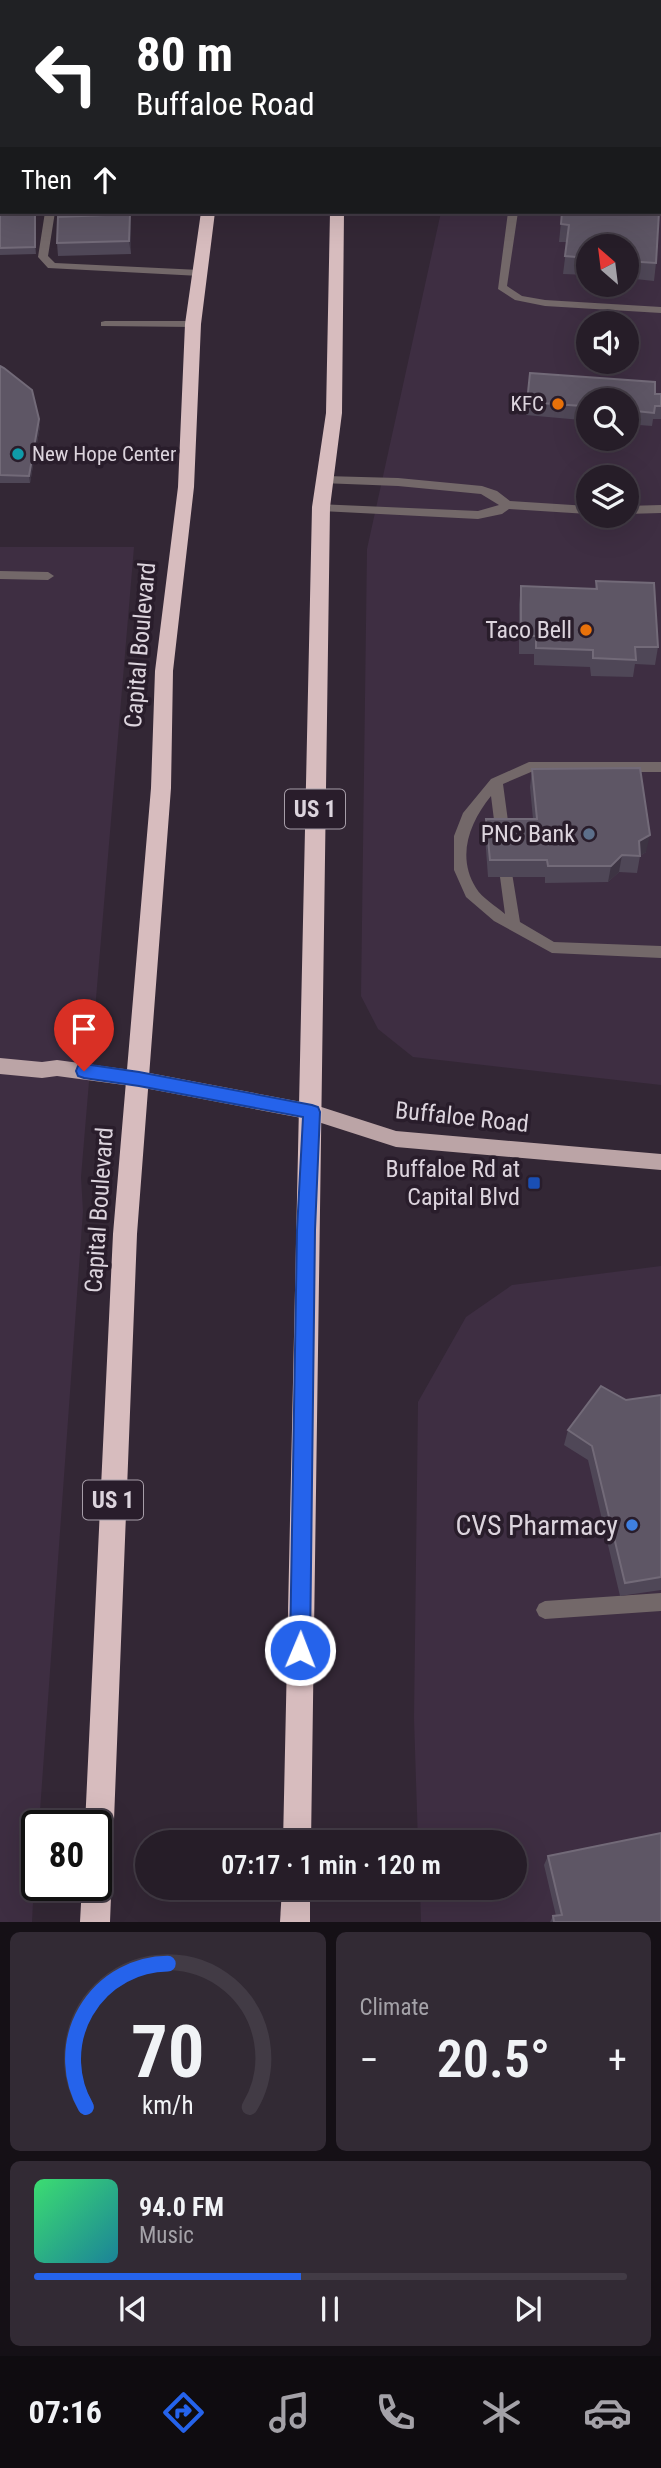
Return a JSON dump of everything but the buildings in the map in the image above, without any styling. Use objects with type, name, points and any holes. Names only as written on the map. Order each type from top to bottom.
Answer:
[{"type":"highway","name":"Capital Boulevard","points":[[95,1922],[125,1234],[161,788],[164,671],[186,487],[193,324],[208,214]]},
{"type":"highway","name":"US 1","points":[[297,1830],[321,507],[334,413],[337,214]]},
{"type":"highway","points":[[295,1922],[296,1900]]},
{"type":"main road","name":"Buffaloe Road","points":[[0,1066],[42,1070],[57,1068],[139,1079],[312,1112],[396,1139],[661,1162]]},
{"type":"lane","points":[[50,214],[43,257],[52,266],[200,273]]},
{"type":"lane","points":[[513,214],[502,287],[519,298],[545,303],[661,310]]},
{"type":"lane","points":[[105,324],[193,324]]},
{"type":"lane","points":[[325,480],[482,489],[507,505],[576,509]]},
{"type":"lane","points":[[321,507],[478,515],[498,511],[507,505]]},
{"type":"lane","points":[[639,510],[661,509]]},
{"type":"lane","points":[[0,575],[48,576]]},
{"type":"lane","points":[[661,767],[529,767],[496,782],[470,813],[461,836],[461,870],[471,893],[499,917],[552,947],[661,952]]},
{"type":"lane","points":[[496,782],[503,836]]},
{"type":"lane","points":[[507,877],[513,925]]},
{"type":"lane","points":[[545,1610],[661,1602]]},
{"type":"shaded area","points":[[441,214],[661,214],[661,1085],[413,1057],[378,1029],[361,996],[367,549]]},
{"type":"shaded area","points":[[0,547],[134,547],[81,1177],[83,1211],[40,1810],[21,1810],[21,1901],[33,1901],[32,1922],[0,1922]]},
{"type":"shaded area","points":[[661,1266],[661,1922],[421,1922],[420,1900],[527,1900],[527,1830],[418,1830],[414,1718],[418,1402],[466,1317],[512,1285]]},
{"type":"place","name":"KFC","points":[[558,404]]},
{"type":"place","name":"New Hope Center","points":[[18,454]]},
{"type":"place","name":"Taco Bell","points":[[586,630]]},
{"type":"place","name":"PNC Bank","points":[[589,834]]},
{"type":"place","name":"Buffaloe Rd at Capital Blvd","points":[[534,1183]]},
{"type":"place","name":"CVS Pharmacy","points":[[632,1525]]},
{"type":"route","points":[[84,1071],[312,1112],[306,1230],[300,1650]]}]
